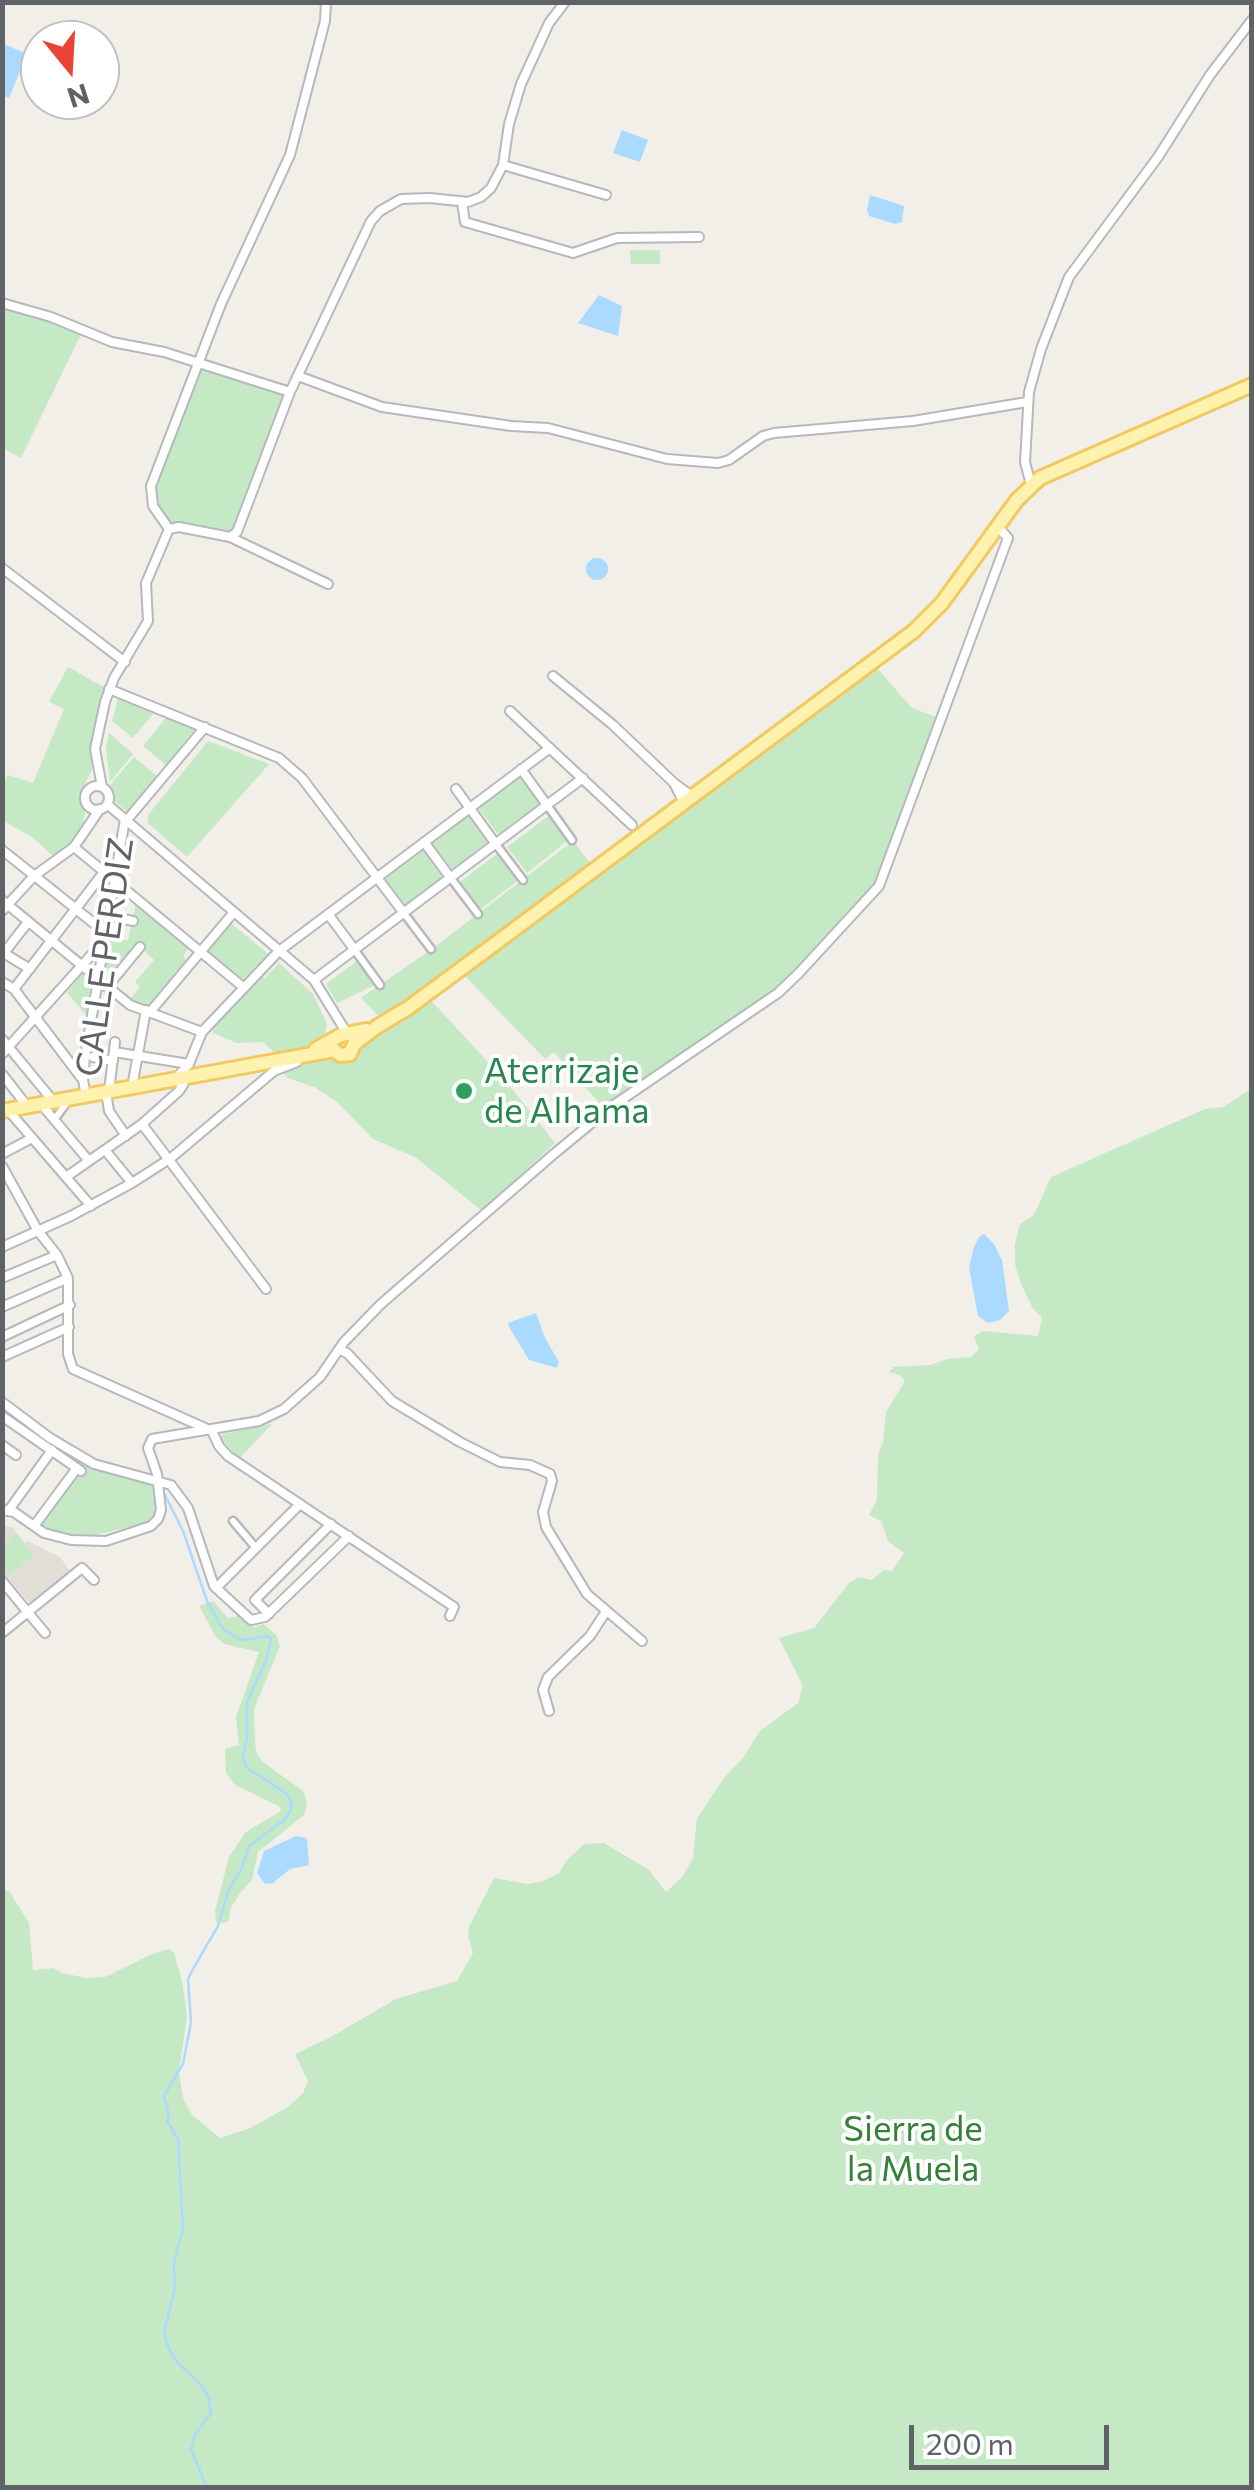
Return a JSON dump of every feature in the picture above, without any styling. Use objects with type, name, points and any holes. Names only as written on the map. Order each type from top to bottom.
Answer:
[{"type":"main road","points":[[689,800],[914,631],[942,602],[999,528],[1029,480],[1252,384]]},
{"type":"main road","points":[[5,1111],[295,1057],[378,1026],[658,824],[686,809],[694,801],[689,800]]},
{"type":"street","points":[[169,529],[152,506],[152,486],[221,304],[290,155],[325,21],[326,2]]},
{"type":"street","points":[[230,537],[237,532],[290,392],[356,246],[380,211],[401,199],[462,202],[486,193],[503,165],[508,124],[522,84],[549,23],[565,2]]},
{"type":"street","points":[[1029,480],[1027,402],[1041,349],[1070,277],[1158,158],[1210,75],[1252,20]]},
{"type":"street","points":[[503,165],[606,194]]},
{"type":"street","points":[[462,202],[465,222],[572,253],[617,238],[699,237]]},
{"type":"street","points":[[2,303],[51,317],[112,342],[290,392]]},
{"type":"street","points":[[298,376],[382,406],[548,428],[667,459],[718,463],[774,433],[912,422],[1027,402]]},
{"type":"street","points":[[169,529],[185,528],[230,537],[328,584]]},
{"type":"street","points":[[52,1450],[6,1510],[63,1539],[96,1542],[140,1531],[160,1516],[150,1441],[158,1436],[194,1434],[271,1418],[309,1388],[381,1304],[611,1106],[778,993],[879,886],[1008,538],[999,528]]},
{"type":"street","points":[[97,788],[95,740],[109,689],[148,620],[146,583],[169,529]]},
{"type":"street","points":[[2,568],[125,662]]},
{"type":"street","points":[[553,676],[613,725],[689,800]]},
{"type":"street","points":[[109,689],[268,752],[290,766],[431,949]]},
{"type":"street","points":[[510,711],[632,825]]},
{"type":"street","name":"CALLE PERDIZ","points":[[86,1096],[83,1080],[126,819],[205,727]]},
{"type":"street","points":[[66,1177],[142,1124],[182,1087],[175,1079],[189,1064],[202,1032],[279,951],[550,748]]},
{"type":"street","points":[[522,769],[572,840]]},
{"type":"street","points":[[314,980],[583,778]]},
{"type":"street","points":[[86,830],[86,795],[97,788]]},
{"type":"street","points":[[97,788],[108,795],[104,807],[74,847],[34,876],[4,905],[130,1004],[202,1032]]},
{"type":"street","points":[[456,789],[523,880]]},
{"type":"street","points":[[2,1248],[132,1182],[171,1158],[284,1066],[342,1042],[334,1012],[314,980],[126,819],[104,807],[89,806]]},
{"type":"street","points":[[424,842],[478,914]]},
{"type":"street","points":[[74,847],[243,987]]},
{"type":"street","points":[[2,850],[105,936],[2,1054]]},
{"type":"street","points":[[14,990],[104,872]]},
{"type":"street","points":[[132,1087],[148,1011],[234,912]]},
{"type":"street","points":[[328,914],[380,984]]},
{"type":"street","points":[[108,916],[132,921]]},
{"type":"street","points":[[28,922],[3,953],[30,969]]},
{"type":"street","points":[[107,987],[140,948]]},
{"type":"street","points":[[2,982],[14,990],[83,1080]]},
{"type":"street","points":[[2,1038],[11,1045],[41,1104],[89,1161]]},
{"type":"street","points":[[94,1058],[114,1052],[189,1064]]},
{"type":"street","points":[[114,1052],[107,1092],[110,1111],[126,1136]]},
{"type":"street","points":[[260,1064],[265,1070],[263,1080]]},
{"type":"street","points":[[2,1074],[41,1104]]},
{"type":"street","points":[[54,1120],[69,1099]]},
{"type":"street","points":[[5,1111],[91,1206]]},
{"type":"street","points":[[142,1124],[266,1289]]},
{"type":"street","points":[[2,1154],[32,1138]]},
{"type":"street","points":[[106,1150],[132,1182]]},
{"type":"street","points":[[2,1166],[68,1278],[68,1354],[73,1369],[208,1429],[228,1456],[454,1607],[450,1616]]},
{"type":"street","points":[[2,1192],[14,1186]]},
{"type":"street","points":[[2,1278],[57,1255]]},
{"type":"street","points":[[4,1303],[68,1278]]},
{"type":"street","points":[[2,1337],[70,1305]]},
{"type":"street","points":[[2,1357],[69,1327]]},
{"type":"street","points":[[340,1350],[392,1400],[460,1442],[500,1462],[530,1465],[550,1474],[552,1481],[543,1512],[546,1526],[582,1588],[642,1641]]},
{"type":"street","points":[[2,1402],[50,1438],[94,1464],[171,1485],[188,1508],[216,1588],[245,1617],[258,1620],[269,1614],[349,1536]]},
{"type":"street","points":[[3,1417],[79,1469],[34,1526]]},
{"type":"street","points":[[2,1445],[16,1455]]},
{"type":"street","points":[[216,1588],[300,1504]]},
{"type":"street","points":[[234,1521],[256,1548]]},
{"type":"street","points":[[269,1614],[254,1600],[331,1524]]},
{"type":"street","points":[[2,1632],[82,1568],[94,1580]]},
{"type":"street","points":[[2,1581],[45,1633]]},
{"type":"street","points":[[2,1598],[11,1591]]},
{"type":"street","points":[[549,1712],[543,1690],[548,1678],[590,1636],[606,1613]]},
{"type":"shaded area","points":[[2,1526],[12,1527],[25,1543],[60,1557],[70,1571],[30,1603],[3,1573]]},
{"type":"green space","points":[[630,250],[660,250],[660,264],[631,264]]},
{"type":"green space","points":[[2,306],[82,332],[21,458],[3,448]]},
{"type":"green space","points":[[202,366],[287,395],[234,531],[227,534],[171,523],[155,505],[153,489]]},
{"type":"green space","points":[[68,667],[105,688],[91,739],[92,770],[80,793],[85,813],[82,829],[71,846],[53,856],[32,837],[3,821],[2,786],[8,775],[33,783],[64,709],[49,702]]},
{"type":"green space","points":[[876,667],[912,708],[939,718],[876,886],[774,992],[603,1107],[554,1052],[545,1059],[462,973],[657,828],[694,806],[720,782]]},
{"type":"green space","points":[[118,698],[154,713],[133,738],[112,721]]},
{"type":"green space","points":[[166,718],[195,729],[166,765],[143,746]]},
{"type":"green space","points":[[109,733],[133,754],[110,782],[106,749]]},
{"type":"green space","points":[[208,741],[269,764],[187,857],[148,823],[148,815]]},
{"type":"green space","points":[[134,757],[157,776],[127,812],[114,800],[110,785]]},
{"type":"green space","points":[[520,777],[540,803],[498,834],[478,808]]},
{"type":"green space","points":[[550,815],[568,840],[527,873],[507,847]]},
{"type":"green space","points":[[468,816],[487,842],[452,869],[432,844]]},
{"type":"green space","points":[[573,841],[591,864],[431,986],[380,1017],[361,998],[432,949]]},
{"type":"green space","points":[[424,850],[443,876],[405,905],[385,879]]},
{"type":"green space","points":[[497,854],[517,881],[481,909],[460,882]]},
{"type":"green space","points":[[136,903],[188,949],[183,956],[186,960],[145,1006],[130,999],[140,987],[135,982],[154,960],[138,944],[104,978],[110,939],[128,940]]},
{"type":"green space","points":[[231,923],[268,954],[243,979],[208,951]]},
{"type":"green space","points":[[357,961],[375,985],[337,1003],[326,984]]},
{"type":"green space","points":[[279,963],[313,994],[327,1024],[324,1037],[315,1045],[278,1056],[263,1042],[236,1043],[214,1033],[211,1026],[260,975],[265,978]]},
{"type":"green space","points":[[82,973],[91,982],[86,1015],[67,992]]},
{"type":"green space","points":[[429,998],[509,1085],[555,1143],[482,1211],[415,1157],[373,1139],[336,1101],[281,1071],[329,1057],[344,1061],[356,1054],[364,1041]]},
{"type":"green space","name":"Sierra de la Muela","points":[[1251,1089],[1251,2487],[3,2487],[3,1890],[9,1891],[29,1923],[33,1970],[53,1968],[86,1978],[105,1977],[150,1955],[169,1949],[174,1953],[187,2015],[179,2073],[183,2098],[192,2115],[220,2138],[248,2129],[288,2107],[303,2093],[308,2081],[295,2054],[396,1999],[457,1981],[473,1953],[469,1927],[494,1878],[528,1884],[543,1881],[559,1873],[584,1844],[604,1843],[649,1870],[666,1892],[683,1876],[693,1858],[697,1819],[723,1779],[743,1758],[760,1731],[798,1703],[803,1686],[779,1638],[814,1628],[849,1583],[858,1577],[872,1580],[884,1570],[892,1571],[904,1553],[888,1541],[881,1521],[869,1515],[877,1500],[878,1454],[886,1412],[905,1381],[889,1372],[894,1367],[971,1357],[979,1349],[974,1336],[983,1331],[1038,1336],[1042,1318],[1020,1281],[1015,1245],[1020,1224],[1034,1215],[1051,1177],[1205,1109],[1223,1107]]},
{"type":"green space","points":[[272,1424],[239,1459],[220,1437],[223,1434]]},
{"type":"green space","points":[[83,1463],[154,1485],[157,1514],[145,1523],[92,1536],[60,1534],[38,1524]]},
{"type":"green space","points":[[16,1534],[34,1555],[8,1576],[3,1569],[3,1545]]},
{"type":"green space","points":[[213,1601],[228,1618],[239,1616],[253,1627],[264,1624],[277,1636],[280,1646],[254,1709],[257,1755],[303,1791],[307,1802],[305,1814],[258,1852],[252,1880],[224,1923],[216,1922],[215,1911],[229,1857],[246,1832],[281,1811],[279,1806],[235,1785],[226,1773],[225,1749],[239,1745],[236,1717],[259,1652],[224,1644],[216,1637],[199,1606]]},
{"type":"water","points":[[4,44],[20,51],[20,71],[9,98],[3,96]]},
{"type":"water","points":[[622,130],[648,140],[640,162],[613,153]]},
{"type":"water","points":[[870,195],[904,206],[902,222],[895,224],[869,216]]},
{"type":"water","points":[[599,295],[622,306],[618,336],[578,323]]},
{"type":"water","points":[[597,558],[605,561],[605,577],[597,580],[589,577],[586,569],[589,561]]},
{"type":"water","points":[[984,1234],[1002,1260],[1009,1311],[1000,1320],[988,1323],[978,1316],[969,1267],[974,1247]]},
{"type":"water","points":[[536,1313],[559,1362],[557,1368],[529,1360],[509,1327],[508,1323]]},
{"type":"water","points":[[296,1836],[307,1838],[309,1865],[290,1869],[273,1883],[265,1884],[257,1873],[264,1851]]},
{"type":"waterway","points":[[162,1489],[183,1531],[207,1601],[223,1629],[241,1640],[269,1636],[271,1640],[247,1702],[243,1756],[247,1768],[286,1793],[292,1802],[284,1820],[249,1846],[229,1889],[218,1926],[188,1979],[191,2022],[183,2064],[164,2096],[167,2121],[178,2139],[183,2229],[164,2333],[177,2362],[202,2386],[209,2399],[211,2413],[195,2435],[191,2449],[207,2488]]},
{"type":"place","name":"Aterrizaje de Alhama","points":[[464,1091]]}]
